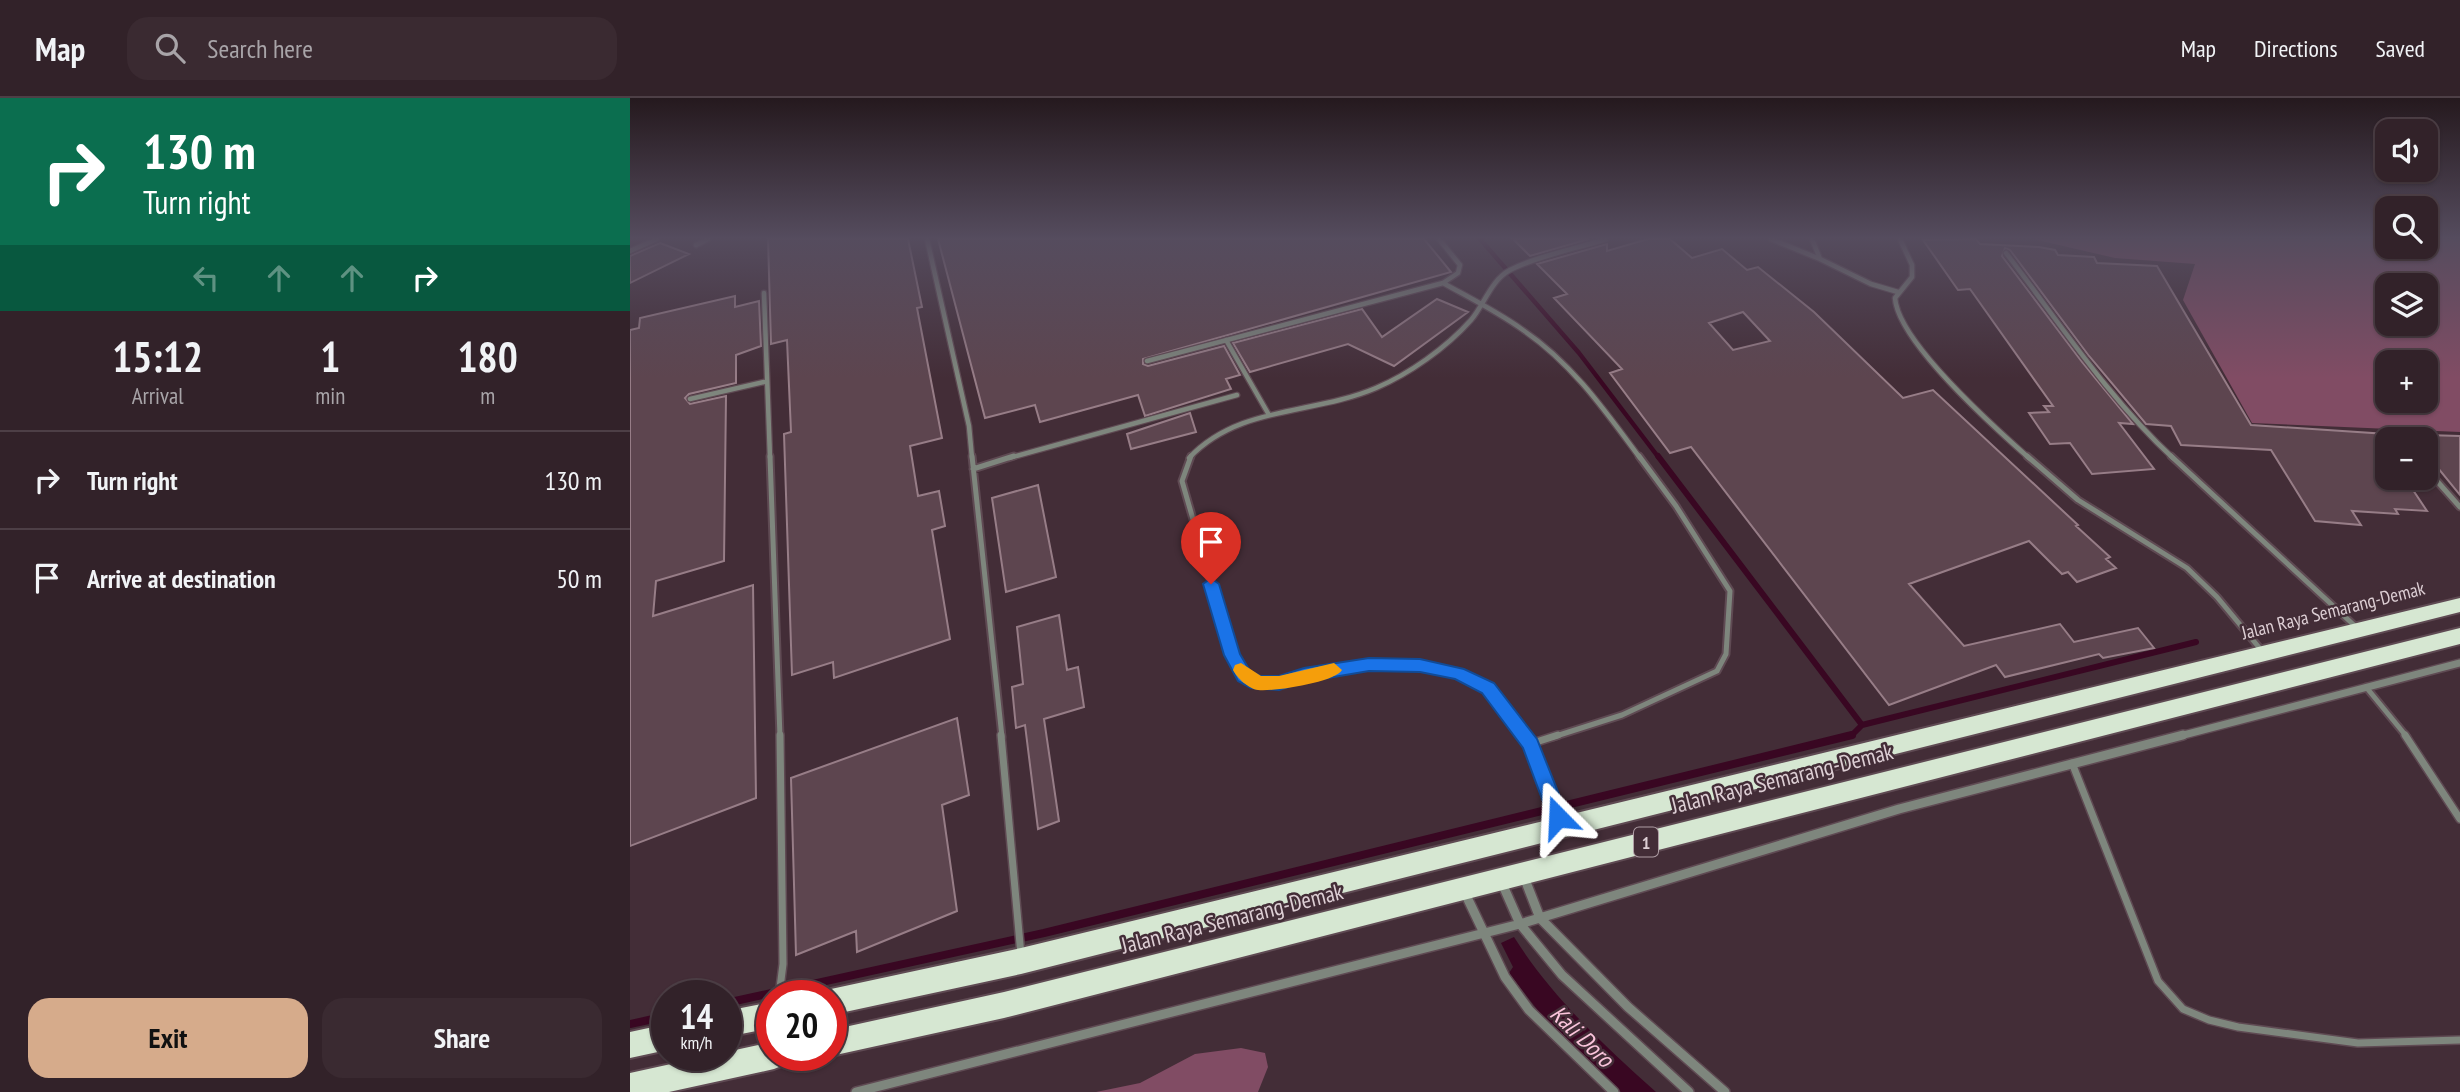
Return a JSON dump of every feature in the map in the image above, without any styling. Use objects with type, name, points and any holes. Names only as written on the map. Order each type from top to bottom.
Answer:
[{"type":"highway","name":"Jalan Raya Semarang-Demak","points":[[847,999],[1021,961],[1511,842],[2460,605]]},
{"type":"highway","name":"Jalan Raya Semarang-Demak","points":[[847,1039],[1004,1005],[2460,636]]},
{"type":"highway","points":[[1511,842],[1511,876]]},
{"type":"highway","points":[[630,1045],[651,1040]]},
{"type":"highway","points":[[630,1087],[756,1059]]},
{"type":"street","points":[[856,1092],[1520,924],[1899,809],[2460,663]]},
{"type":"street","points":[[1511,876],[1540,918],[1628,1007],[1725,1092]]},
{"type":"street","points":[[1511,876],[1520,924],[1562,975],[1689,1092]]},
{"type":"street","points":[[1463,888],[1505,977],[1529,1010],[1614,1092]]},
{"type":"lane","points":[[937,285],[969,426],[993,641],[1021,961]]},
{"type":"lane","points":[[1147,362],[1434,285]]},
{"type":"lane","points":[[1448,285],[1524,330],[1592,393],[1676,506],[1730,591],[1726,654],[1717,671],[1622,715],[1530,744]]},
{"type":"lane","points":[[1494,285],[1470,321],[1390,382],[1366,393],[1269,415],[1209,439],[1192,449],[1182,466],[1182,481],[1228,643],[1244,676],[1257,683],[1279,683],[1304,675],[1369,665],[1420,665],[1458,673],[1488,688],[1530,744],[1563,829]]},
{"type":"lane","points":[[1872,285],[1898,292]]},
{"type":"lane","points":[[1904,285],[1895,300],[1899,316],[1945,378],[2077,499],[2187,568],[2215,595],[2265,655]]},
{"type":"lane","points":[[2030,285],[2090,365],[2152,439],[2361,631]]},
{"type":"lane","points":[[764,293],[764,382],[774,529],[781,771],[781,980]]},
{"type":"lane","points":[[1226,340],[1269,415]]},
{"type":"lane","points":[[691,400],[764,382]]},
{"type":"lane","points":[[973,469],[1105,429],[1237,395]]},
{"type":"lane","points":[[2438,482],[2460,507]]},
{"type":"lane","points":[[2366,687],[2415,747],[2460,819]]},
{"type":"lane","points":[[2072,764],[2158,981],[2167,994],[2185,1010],[2232,1025],[2323,1041],[2412,1046],[2460,1040]]},
{"type":"shaded area","points":[[2188,285],[2375,285],[2375,336],[2438,336],[2438,285],[2460,285],[2460,432],[2438,431],[2438,427],[2375,428],[2252,423],[2183,300]]},
{"type":"shaded area","points":[[1241,1048],[1265,1053],[1268,1067],[1258,1092],[1096,1092],[1140,1083],[1195,1054]]},
{"type":"water","name":"Kali Doro","points":[[1514,937],[1561,1000],[1656,1092],[1621,1092],[1550,1026],[1509,973],[1513,967],[1501,943]]},
{"type":"building","points":[[769,285],[918,285],[922,307],[917,308],[942,438],[910,446],[918,496],[939,491],[945,526],[932,530],[950,639],[834,678],[833,662],[792,675],[784,434],[791,432],[787,340],[771,344]]},
{"type":"building","points":[[950,285],[1404,285],[1143,359],[1143,364],[1148,366],[1224,346],[1240,375],[1226,379],[1231,389],[1145,416],[1138,395],[1040,422],[1035,405],[985,418]]},
{"type":"building","points":[[1558,285],[1781,285],[1814,312],[1903,398],[1933,390],[2078,525],[2076,526],[2110,557],[2106,559],[2116,568],[2077,582],[2068,572],[2062,574],[2029,541],[1909,584],[1964,646],[2060,624],[2074,642],[2138,628],[2154,648],[2103,658],[2099,654],[2005,677],[1996,665],[1889,705],[1691,447],[1670,453],[1610,373],[1622,369],[1554,298],[1567,294]],"holes":[[[1743,312],[1770,341],[1733,350],[1709,323]]]},
{"type":"building","points":[[1955,285],[2024,285],[2133,424],[2119,423],[2154,469],[2092,474],[2070,443],[2050,444],[2029,413],[2049,412],[2044,406],[2053,406],[1970,289],[1958,290]]},
{"type":"building","points":[[2036,285],[2168,285],[2251,425],[2375,433],[2375,490],[2413,490],[2427,511],[2395,509],[2398,514],[2352,511],[2361,525],[2315,521],[2271,450],[2181,445],[2171,426],[2146,424],[2089,356]]},
{"type":"building","points":[[735,296],[735,307],[759,301],[761,346],[736,355],[736,383],[689,394],[685,398],[690,404],[726,396],[724,561],[656,581],[653,616],[753,585],[756,798],[630,846],[630,330],[639,328],[640,318]]},
{"type":"building","points":[[1437,299],[1468,312],[1394,366],[1348,344],[1250,372],[1233,343],[1362,309],[1382,337]]},
{"type":"building","points":[[1190,413],[1196,432],[1131,449],[1127,434]]},
{"type":"building","points":[[2438,435],[2460,436],[2460,495],[2438,468]]},
{"type":"building","points":[[1038,485],[1056,577],[1006,592],[992,498]]},
{"type":"building","points":[[1059,615],[1067,670],[1078,667],[1084,707],[1044,719],[1059,821],[1038,829],[1025,725],[1016,728],[1012,687],[1023,684],[1017,627]]},
{"type":"building","points":[[957,718],[969,795],[942,805],[957,911],[857,952],[856,931],[796,955],[791,778]]},
{"type":"waterway","points":[[1520,285],[1579,353],[1659,458]]},
{"type":"waterway","points":[[1658,456],[1862,725]]},
{"type":"waterway","points":[[1862,725],[2196,642]]},
{"type":"waterway","points":[[1852,735],[1862,725]]},
{"type":"waterway","points":[[742,999],[1044,933],[1852,735]]},
{"type":"waterway","points":[[1844,737],[1852,735]]},
{"type":"waterway","points":[[630,1024],[651,1019]]},
{"type":"slow traffic","points":[[1241,670],[1244,676],[1257,683],[1279,683],[1334,670]]},
{"type":"route","points":[[1211,584],[1232,655],[1244,676],[1257,683],[1279,683],[1304,675],[1369,665],[1420,665],[1458,673],[1488,688],[1530,744],[1558,817]]}]
